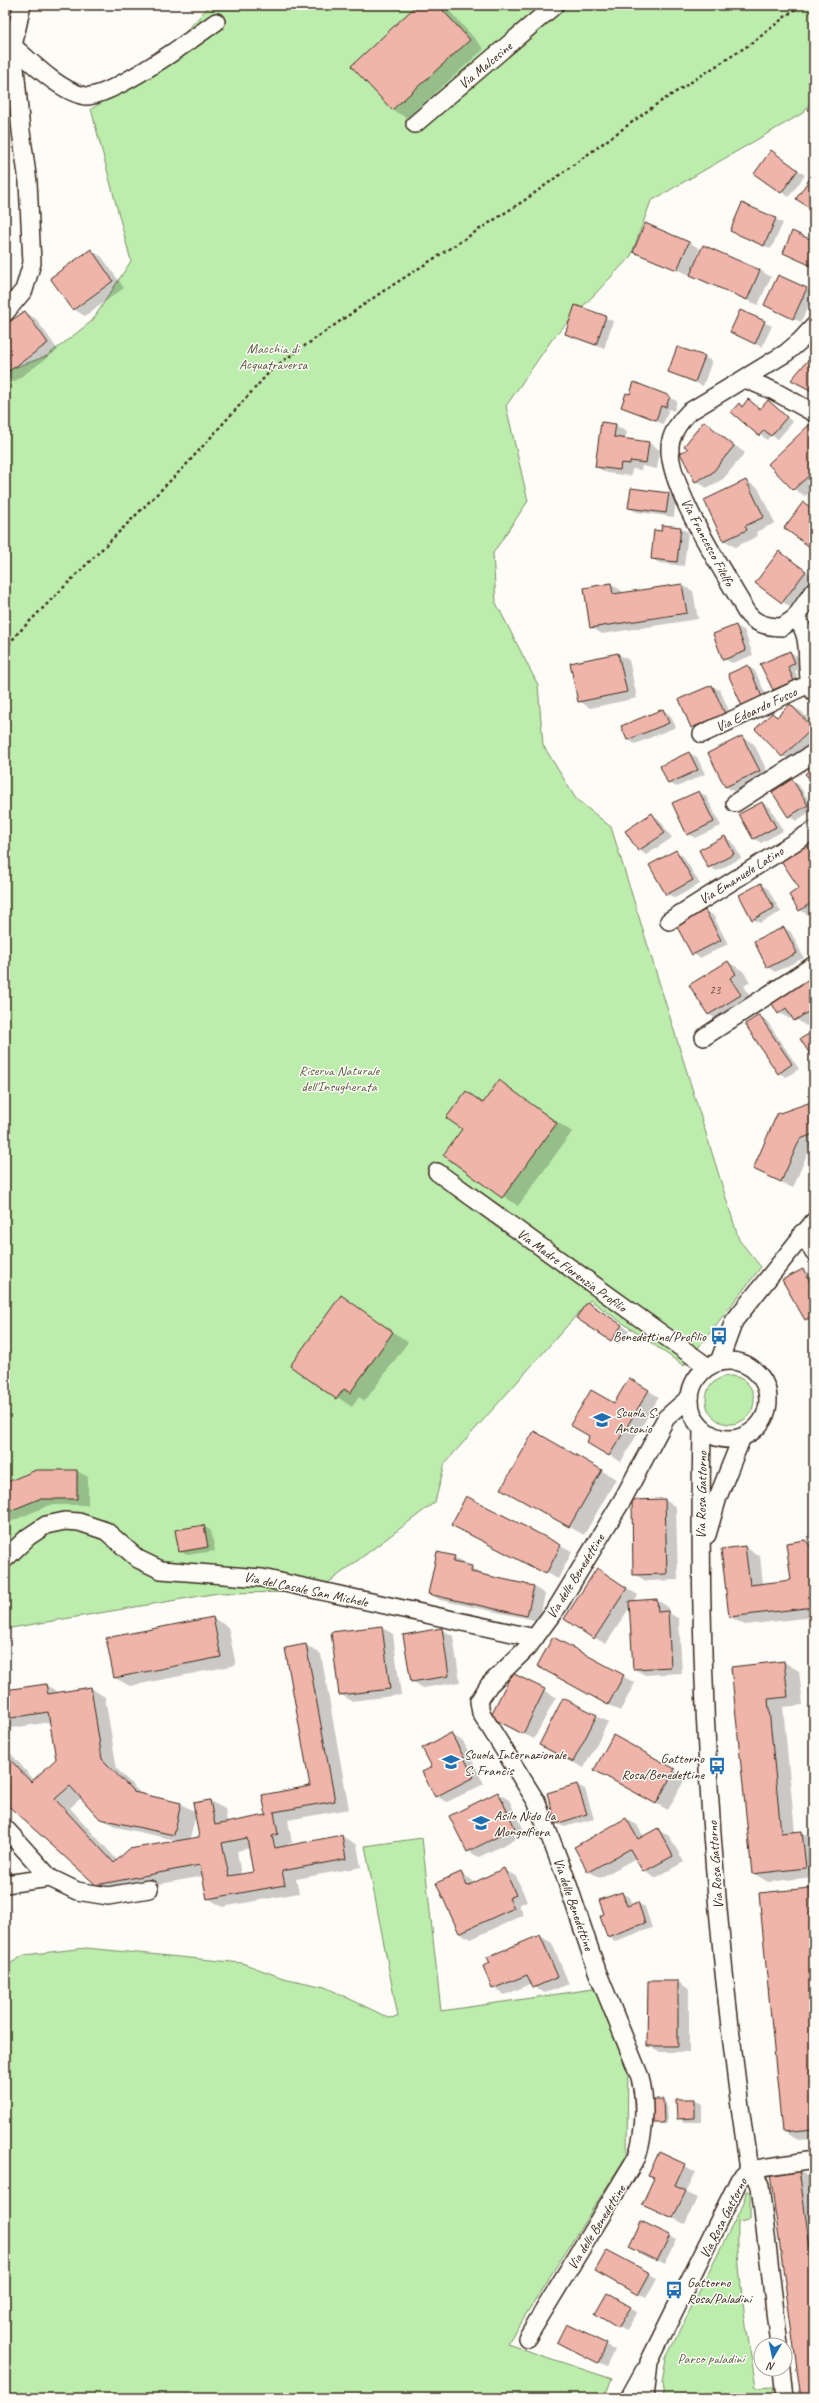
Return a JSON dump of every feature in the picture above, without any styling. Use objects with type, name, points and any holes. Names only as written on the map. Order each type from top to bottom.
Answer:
[{"type":"street","points":[[5,313],[24,290],[32,263],[28,182],[21,131],[13,46],[22,5]]},
{"type":"street","name":"Via Malcesine","points":[[415,124],[555,5]]},
{"type":"street","points":[[13,46],[62,85],[86,96],[106,91],[168,57],[216,22]]},
{"type":"street","name":"Via Francesco Filelfo","points":[[795,618],[782,627],[772,627],[764,625],[745,614],[741,602],[686,505],[671,460],[671,441],[678,424],[689,412],[745,379],[793,347],[814,326]]},
{"type":"street","points":[[745,379],[774,391],[814,413]]},
{"type":"street","points":[[812,688],[806,632],[795,618],[814,590]]},
{"type":"street","name":"Via Edoardo Fusco","points":[[702,734],[812,688]]},
{"type":"street","points":[[735,803],[814,753]]},
{"type":"street","name":"Via Emanuele Latino","points":[[669,920],[814,830]]},
{"type":"street","points":[[704,1037],[814,965]]},
{"type":"street","name":"Via Madre Florenzia Profilio","points":[[437,1172],[714,1364]]},
{"type":"street","points":[[714,1364],[733,1361],[746,1365],[760,1376],[766,1388],[768,1408],[762,1422],[742,1437],[724,1439],[702,1429],[694,1417],[690,1397],[696,1378],[714,1364],[734,1321],[802,1233],[814,1221]]},
{"type":"street","points":[[802,1233],[814,1252]]},
{"type":"street","name":"Via delle Benedettine","points":[[527,2338],[634,2162],[640,2146],[644,2113],[643,2090],[640,2077],[597,1971],[545,1824],[529,1787],[500,1744],[480,1707],[482,1695],[489,1685],[535,1638],[590,1555],[666,1418],[690,1397]]},
{"type":"street","name":"Via Rosa Gattorno","points":[[702,1429],[700,1560],[702,1682],[715,1875],[732,2056],[749,2170],[755,2174],[760,2186],[778,2337]]},
{"type":"street","name":"Via Rosa Gattorno","points":[[700,1560],[718,1497],[742,1437]]},
{"type":"street","name":"Via del Casale San Michele","points":[[5,1559],[28,1537],[46,1525],[66,1521],[79,1522],[106,1531],[138,1559],[161,1570],[262,1578],[535,1638]]},
{"type":"street","points":[[5,1828],[50,1878],[77,1891],[108,1896],[149,1889]]},
{"type":"street","points":[[5,1884],[50,1878]]},
{"type":"street","points":[[749,2170],[814,2160]]},
{"type":"street","name":"Via Rosa Gattorno","points":[[645,2398],[649,2362],[739,2180],[749,2170]]},
{"type":"street","points":[[629,2398],[649,2362]]},
{"type":"street","points":[[783,2377],[785,2398]]},
{"type":"path","points":[[5,649],[17,634],[185,466],[273,368],[382,292],[525,200],[657,104],[752,44],[800,5]]},
{"type":"green space","name":"Riserva Naturale dell'Insugherata","points":[[210,5],[814,5],[814,99],[803,113],[651,201],[631,256],[553,338],[506,406],[528,501],[493,553],[496,603],[538,685],[543,745],[576,799],[611,827],[739,1240],[761,1267],[684,1366],[590,1300],[445,1463],[435,1502],[316,1592],[218,1593],[5,1629],[5,371],[47,356],[92,321],[131,261],[91,109],[147,75]]},
{"type":"green space","points":[[730,1376],[739,1378],[747,1383],[752,1391],[754,1400],[752,1409],[747,1417],[739,1422],[730,1424],[721,1422],[713,1417],[708,1409],[706,1400],[708,1391],[713,1383],[721,1378]]},
{"type":"green space","points":[[422,1838],[441,2011],[600,1988],[628,2060],[627,2155],[507,2344],[612,2379],[604,2398],[5,2398],[5,1967],[24,1955],[86,1948],[242,1963],[283,1978],[325,1987],[389,2018],[398,2017],[365,1846]]},
{"type":"green space","name":"Parco paladini","points":[[746,2191],[750,2192],[750,2219],[738,2221],[738,2242],[743,2305],[753,2377],[754,2377],[756,2388],[773,2387],[774,2398],[664,2398],[662,2382],[666,2358],[744,2202]]},
{"type":"building","points":[[417,5],[438,5],[470,40],[392,110],[351,66]]},
{"type":"building","points":[[771,150],[798,170],[781,193],[754,174]]},
{"type":"building","points":[[813,174],[814,175],[814,211],[796,199]]},
{"type":"building","points":[[742,203],[776,218],[764,246],[730,231]]},
{"type":"building","points":[[645,223],[689,242],[677,270],[633,252]]},
{"type":"building","points":[[792,231],[814,241],[814,267],[783,253]]},
{"type":"building","points":[[703,245],[760,270],[747,300],[690,275]]},
{"type":"building","points":[[91,249],[113,281],[73,310],[50,278]]},
{"type":"building","points":[[778,275],[807,288],[793,319],[764,305]]},
{"type":"building","points":[[575,305],[606,316],[596,345],[565,334]]},
{"type":"building","points":[[740,310],[765,321],[755,344],[730,332]]},
{"type":"building","points":[[25,311],[48,343],[5,374],[5,325]]},
{"type":"building","points":[[677,347],[705,356],[695,382],[668,372]]},
{"type":"building","points":[[808,360],[814,363],[814,392],[791,380]]},
{"type":"building","points":[[634,382],[670,396],[666,407],[661,406],[656,420],[621,407],[626,393],[630,394]]},
{"type":"building","points":[[748,399],[760,409],[768,400],[787,417],[771,436],[764,430],[759,436],[731,412],[739,403],[742,407]]},
{"type":"building","points":[[704,421],[734,446],[712,473],[695,482],[680,453],[688,449],[684,446]]},
{"type":"building","points":[[601,422],[616,424],[614,437],[649,442],[646,463],[630,461],[630,464],[621,463],[620,470],[595,467]]},
{"type":"building","points":[[810,424],[814,428],[814,471],[793,490],[768,464]]},
{"type":"building","points":[[746,480],[764,517],[745,526],[747,530],[723,541],[704,500]]},
{"type":"building","points":[[631,488],[669,493],[666,513],[628,508]]},
{"type":"building","points":[[803,502],[814,510],[814,550],[784,528]]},
{"type":"building","points":[[662,525],[681,527],[677,562],[651,559],[654,530],[661,531]]},
{"type":"building","points":[[779,551],[806,571],[782,603],[755,583]]},
{"type":"building","points":[[611,583],[613,594],[682,584],[687,613],[590,628],[584,588]]},
{"type":"building","points":[[736,625],[746,651],[723,660],[713,634]]},
{"type":"building","points":[[790,651],[795,663],[788,667],[794,681],[773,690],[760,664]]},
{"type":"building","points":[[618,653],[627,692],[578,702],[570,663]]},
{"type":"building","points":[[748,665],[762,697],[742,706],[728,674]]},
{"type":"building","points":[[712,685],[725,714],[691,728],[679,699]]},
{"type":"building","points":[[790,704],[813,728],[782,757],[755,729],[772,713],[777,717]]},
{"type":"building","points":[[663,709],[669,723],[627,740],[621,726]]},
{"type":"building","points":[[742,736],[760,771],[725,787],[708,753]]},
{"type":"building","points":[[689,752],[698,770],[668,784],[660,766]]},
{"type":"building","points":[[814,766],[814,783],[805,774]]},
{"type":"building","points":[[792,779],[808,805],[788,817],[772,792]]},
{"type":"building","points":[[699,791],[714,822],[687,835],[672,803]]},
{"type":"building","points":[[762,802],[776,827],[753,839],[739,814]]},
{"type":"building","points":[[652,813],[665,833],[638,851],[625,831]]},
{"type":"building","points":[[725,836],[734,854],[708,868],[699,850]]},
{"type":"building","points":[[805,843],[814,856],[814,901],[799,911],[789,895],[799,888],[780,859]]},
{"type":"building","points":[[676,850],[693,880],[666,895],[649,865]]},
{"type":"building","points":[[761,883],[774,908],[752,920],[739,895]]},
{"type":"building","points":[[705,910],[721,940],[692,955],[676,925]]},
{"type":"building","points":[[784,927],[797,953],[767,968],[754,941]]},
{"type":"building","points":[[728,961],[736,974],[730,978],[741,995],[708,1015],[689,985]]},
{"type":"building","points":[[814,975],[814,1008],[794,1021],[786,1008],[778,1014],[771,1002]]},
{"type":"building","points":[[759,1015],[792,1064],[778,1074],[745,1024]]},
{"type":"building","points":[[814,1031],[814,1055],[812,1057],[800,1039]]},
{"type":"building","points":[[499,1080],[557,1123],[502,1198],[443,1155],[462,1129],[446,1118],[466,1091],[483,1103]]},
{"type":"building","points":[[814,1101],[814,1134],[800,1139],[781,1182],[753,1169],[777,1114]]},
{"type":"building","points":[[803,1269],[814,1289],[814,1315],[805,1320],[782,1280]]},
{"type":"building","points":[[341,1295],[393,1332],[350,1393],[344,1389],[336,1399],[290,1366]]},
{"type":"building","points":[[587,1302],[622,1325],[611,1341],[576,1318]]},
{"type":"building","points":[[629,1378],[649,1390],[609,1456],[587,1443],[589,1436],[570,1425],[591,1390],[614,1403]]},
{"type":"building","points":[[534,1431],[602,1470],[569,1527],[501,1489]]},
{"type":"building","points":[[36,1470],[77,1470],[77,1499],[39,1499],[5,1513],[5,1483]]},
{"type":"building","points":[[466,1496],[561,1545],[546,1574],[451,1525]]},
{"type":"building","points":[[665,1499],[667,1574],[633,1575],[632,1500]]},
{"type":"building","points":[[204,1525],[208,1547],[179,1552],[175,1530]]},
{"type":"building","points":[[805,1540],[814,1550],[814,1607],[729,1617],[721,1549],[745,1546],[750,1585],[791,1580],[786,1543]]},
{"type":"building","points":[[437,1552],[455,1556],[453,1562],[472,1566],[471,1572],[534,1586],[527,1616],[428,1594]]},
{"type":"building","points":[[597,1568],[627,1588],[594,1639],[564,1619]]},
{"type":"building","points":[[657,1599],[658,1612],[668,1611],[671,1667],[633,1669],[629,1601]]},
{"type":"building","points":[[213,1617],[221,1657],[114,1678],[106,1638]]},
{"type":"building","points":[[382,1626],[390,1689],[339,1695],[331,1632]]},
{"type":"building","points":[[442,1628],[449,1676],[411,1682],[403,1635]]},
{"type":"building","points":[[553,1637],[624,1675],[608,1705],[537,1666]]},
{"type":"building","points":[[306,1644],[335,1801],[274,1812],[278,1834],[272,1836],[275,1848],[342,1835],[346,1859],[282,1871],[285,1885],[207,1899],[200,1865],[96,1885],[5,1803],[5,1754],[31,1782],[56,1759],[48,1712],[5,1719],[5,1690],[46,1684],[48,1694],[91,1687],[102,1759],[134,1792],[181,1803],[174,1835],[100,1819],[70,1786],[55,1799],[114,1863],[129,1849],[199,1837],[193,1803],[210,1800],[215,1825],[266,1815],[262,1795],[310,1786],[285,1648]],"holes":[[[247,1838],[253,1872],[229,1876],[222,1843]]]},
{"type":"building","points":[[784,1661],[788,1697],[768,1699],[781,1833],[802,1831],[806,1868],[752,1874],[731,1667]]},
{"type":"building","points":[[512,1673],[545,1689],[523,1734],[490,1717]]},
{"type":"building","points":[[563,1698],[597,1715],[573,1762],[539,1745]]},
{"type":"building","points":[[451,1733],[474,1777],[435,1797],[422,1772],[432,1767],[422,1748]]},
{"type":"building","points":[[613,1735],[675,1769],[656,1804],[594,1770]]},
{"type":"building","points":[[577,1784],[587,1814],[556,1824],[547,1793]]},
{"type":"building","points":[[498,1792],[515,1828],[467,1852],[449,1816]]},
{"type":"building","points":[[626,1818],[638,1839],[658,1828],[673,1856],[643,1872],[630,1849],[588,1872],[574,1847]]},
{"type":"building","points":[[504,1868],[516,1895],[509,1898],[514,1908],[459,1933],[436,1883],[461,1872],[467,1886]]},
{"type":"building","points":[[810,1888],[814,1922],[814,2129],[782,2132],[759,1893]]},
{"type":"building","points":[[622,1892],[627,1906],[638,1902],[645,1923],[607,1937],[600,1916],[604,1914],[599,1900]]},
{"type":"building","points":[[540,1935],[558,1977],[533,1988],[527,1975],[492,1989],[483,1966],[490,1963],[487,1957]]},
{"type":"building","points":[[648,1981],[678,1981],[678,2046],[647,2046]]},
{"type":"building","points":[[650,2099],[663,2099],[664,2123],[651,2123]]},
{"type":"building","points":[[676,2099],[695,2099],[695,2118],[677,2119]]},
{"type":"building","points":[[659,2152],[685,2164],[675,2186],[686,2191],[673,2218],[642,2204],[654,2178],[648,2176]]},
{"type":"building","points":[[799,2170],[814,2276],[814,2398],[801,2398],[770,2174]]},
{"type":"building","points":[[641,2221],[670,2235],[657,2261],[629,2247]]},
{"type":"building","points":[[607,2250],[650,2273],[638,2295],[595,2271]]},
{"type":"building","points":[[607,2293],[631,2307],[618,2328],[595,2314]]},
{"type":"building","points":[[566,2324],[607,2344],[598,2363],[557,2342]]},
{"type":"place","name":"Benedettine/Profilio","points":[[719,1336]]},
{"type":"place","name":"Scuola S. Antonio","points":[[602,1420]]},
{"type":"place","name":"Scuola Internazionale S. Francis","points":[[451,1762]]},
{"type":"place","name":"Gattorno Rosa/Benedettine","points":[[717,1766]]},
{"type":"place","name":"Asilo Nido La Mongolfiera","points":[[481,1823]]},
{"type":"place","name":"Gattorno Rosa/Paladini","points":[[674,2290]]},
{"type":"park label","name":"Macchia di Acquatraversa","points":[[273,356]]}]
